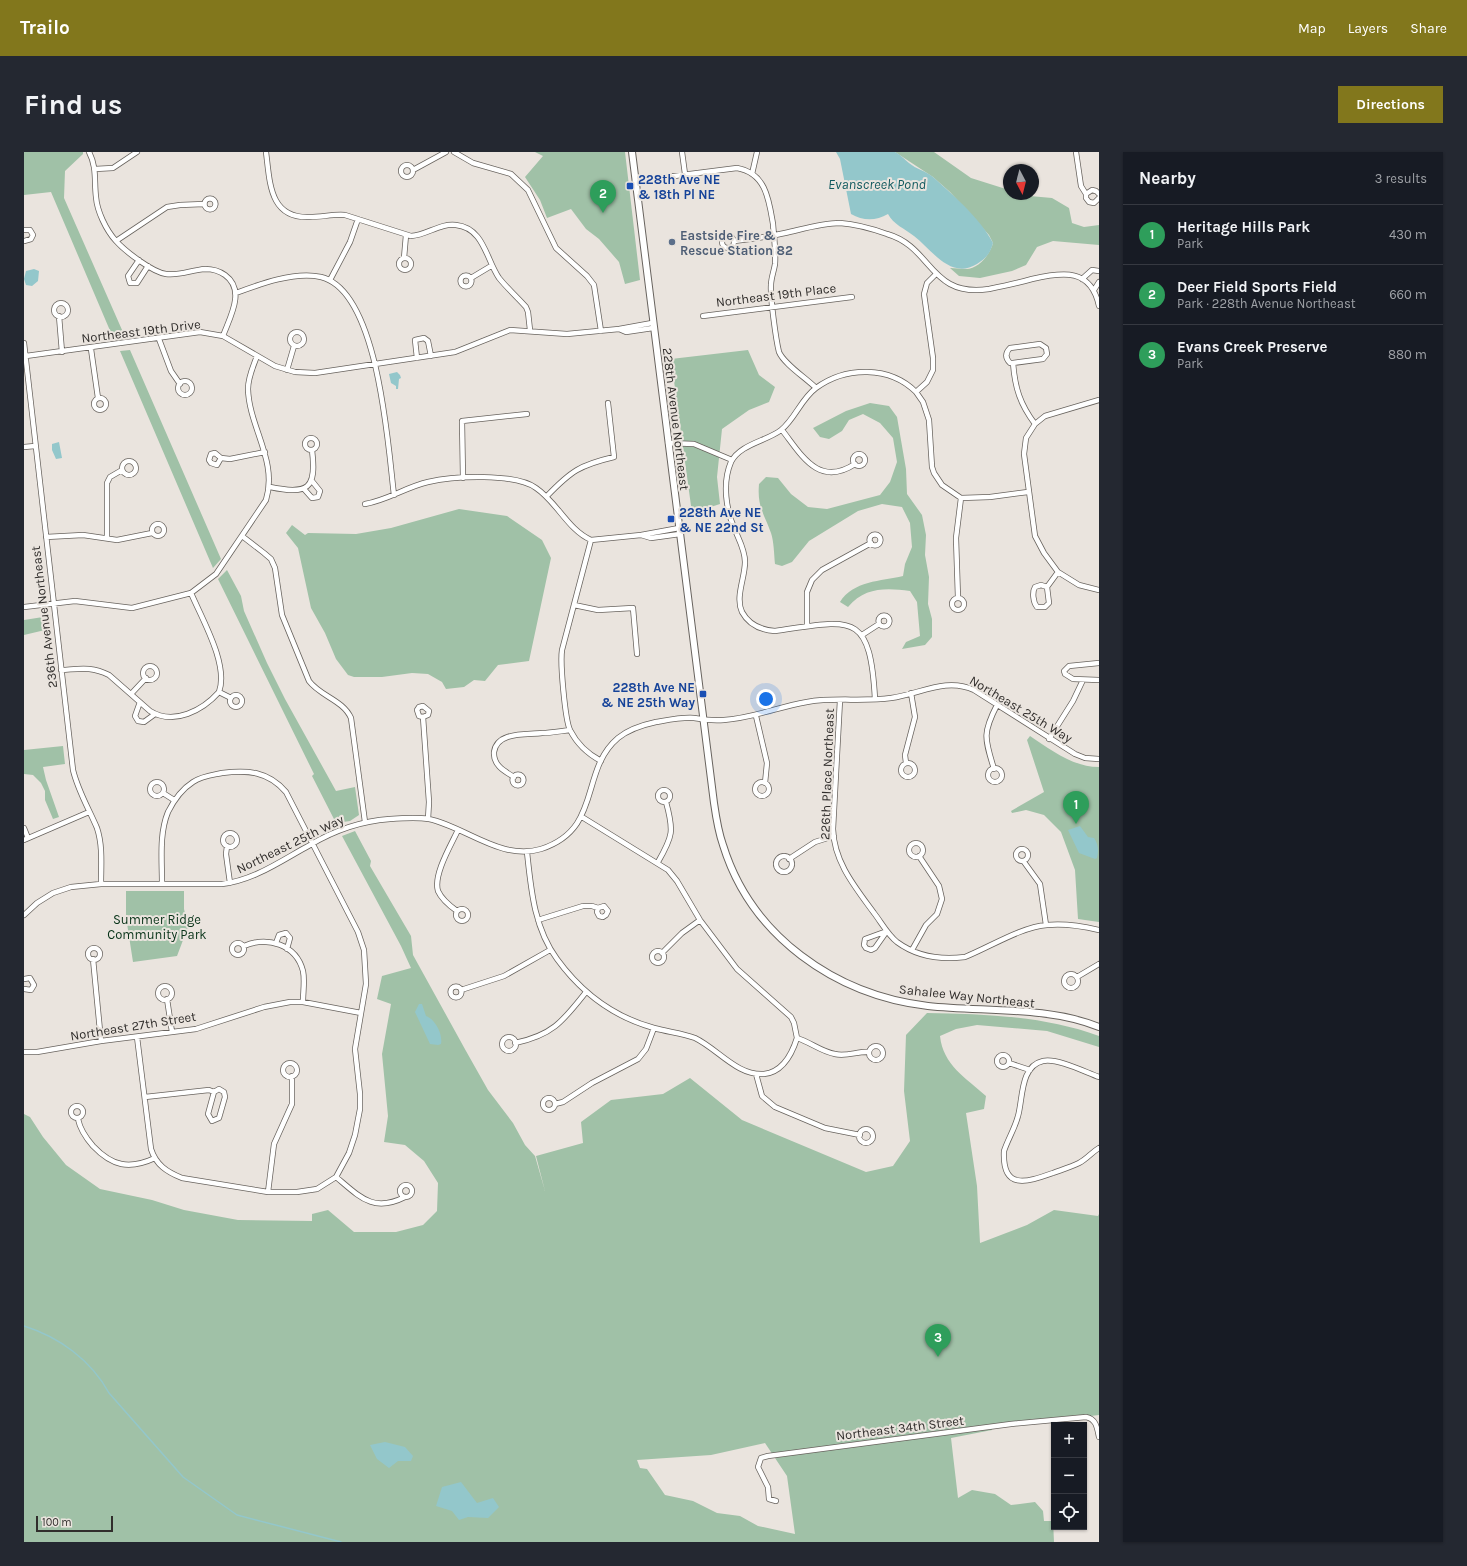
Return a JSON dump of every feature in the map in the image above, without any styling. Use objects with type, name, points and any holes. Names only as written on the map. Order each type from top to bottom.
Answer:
[{"type":"main road","name":"228th Avenue Northeast","points":[[632,152],[703,721],[718,826],[728,861],[748,898]]},
{"type":"main road","name":"Sahalee Way Northeast","points":[[748,898],[777,934],[805,960],[840,981],[874,995],[928,1006],[1064,1017],[1099,1026]]},
{"type":"street","points":[[90,152],[96,169],[97,204],[109,231],[116,241],[158,272],[167,274],[213,269],[220,272],[231,281],[236,293],[234,308],[223,336]]},
{"type":"street","points":[[96,169],[113,168],[137,152]]},
{"type":"street","points":[[266,152],[271,193],[277,203],[285,211],[291,214],[304,217],[336,214],[358,219],[406,235],[422,234],[448,225],[465,228],[473,232],[481,241],[491,266],[500,279],[526,307],[530,330]]},
{"type":"street","points":[[413,170],[446,152]]},
{"type":"street","points":[[454,152],[473,163],[511,174],[528,190],[556,248],[588,276],[594,285],[601,331]]},
{"type":"street","points":[[682,152],[685,174]]},
{"type":"street","points":[[752,174],[757,152]]},
{"type":"street","points":[[1076,152],[1081,186],[1086,194],[1086,198],[1091,203],[1096,202],[1099,198]]},
{"type":"street","points":[[635,181],[736,168],[752,174],[761,182],[767,191],[774,236],[775,264],[770,285],[778,346],[782,358],[816,388]]},
{"type":"street","points":[[1086,194],[1090,190],[1094,190],[1099,194]]},
{"type":"street","points":[[116,241],[167,207],[204,204]]},
{"type":"street","points":[[330,280],[350,242],[358,219]]},
{"type":"street","points":[[734,241],[774,236],[828,224],[844,224],[866,228],[903,240],[936,274],[952,286],[969,291],[989,289],[1054,274],[1070,274],[1085,281],[1094,290],[1099,306]]},
{"type":"street","points":[[24,230],[30,230],[33,235],[31,239],[24,241]]},
{"type":"street","points":[[404,258],[406,235]]},
{"type":"street","points":[[140,260],[128,276],[130,283],[137,283],[148,266]]},
{"type":"street","points":[[471,278],[491,266]]},
{"type":"street","points":[[1085,281],[1092,270],[1099,271]]},
{"type":"street","points":[[916,392],[927,382],[933,370],[933,358],[924,294],[927,283],[936,274]]},
{"type":"street","points":[[236,293],[272,280],[312,276],[330,280],[354,306],[376,363],[394,495]]},
{"type":"street","points":[[1094,290],[1099,282]]},
{"type":"street","name":"Northeast 19th Place","points":[[703,316],[852,297]]},
{"type":"street","points":[[59,316],[62,352]]},
{"type":"street","name":"Northeast 19th Drive","points":[[26,356],[91,349],[200,332],[223,336],[275,366],[287,370],[315,372],[455,352],[505,332],[530,330],[567,334],[619,328],[626,332],[653,326]]},
{"type":"street","points":[[417,358],[415,340],[420,338],[424,338],[428,341],[431,356]]},
{"type":"street","points":[[159,339],[171,371],[180,384]]},
{"type":"street","name":"236th Avenue Northeast","points":[[24,343],[73,770],[79,790],[100,840],[101,884]]},
{"type":"street","points":[[1040,344],[1046,348],[1047,354],[1043,359],[1013,363],[1010,363],[1006,358],[1006,353],[1010,348],[1040,344]]},
{"type":"street","points":[[287,370],[294,346]]},
{"type":"street","points":[[91,349],[98,398]]},
{"type":"street","points":[[24,607],[54,603],[85,602],[132,608],[191,593],[216,574],[266,500],[270,486],[264,452],[251,408],[248,388],[249,377],[257,356]]},
{"type":"street","points":[[1013,363],[1015,384],[1020,403],[1034,424]]},
{"type":"street","points":[[875,699],[871,657],[862,635],[851,627],[838,623],[775,631],[759,628],[747,619],[740,607],[745,562],[744,552],[731,519],[726,494],[726,481],[732,460],[744,450],[782,430],[816,388],[844,375],[867,372],[895,377],[909,385],[923,402],[929,420],[934,474],[942,485],[961,498],[990,497],[1028,492]]},
{"type":"street","points":[[1099,400],[1045,416],[1034,424],[1026,438],[1024,446],[1028,492],[1035,536],[1044,553],[1058,572],[1079,585],[1099,590]]},
{"type":"street","points":[[547,496],[563,479],[580,467],[614,457],[608,403]]},
{"type":"street","points":[[463,478],[462,421],[528,414]]},
{"type":"street","points":[[782,430],[809,464],[817,470],[837,471],[855,464]]},
{"type":"street","points":[[668,443],[694,444],[732,460]]},
{"type":"street","points":[[24,447],[35,446]]},
{"type":"street","points":[[270,486],[282,489],[304,489],[312,481],[314,466],[312,450]]},
{"type":"street","points":[[221,458],[236,459],[264,452]]},
{"type":"street","points":[[107,538],[107,483],[110,477],[122,470]]},
{"type":"street","points":[[365,504],[378,502],[427,482],[463,478],[511,478],[528,482],[547,496],[580,534],[592,540],[680,531]]},
{"type":"street","points":[[304,489],[312,498],[318,496],[320,490],[312,481]]},
{"type":"street","points":[[958,598],[956,538],[961,498]]},
{"type":"street","points":[[46,537],[83,535],[124,539],[152,533]]},
{"type":"street","points":[[242,536],[271,559],[275,568],[282,615],[309,681],[312,685],[341,705],[351,718],[365,822]]},
{"type":"street","points":[[592,540],[561,657],[570,730],[585,750],[601,761]]},
{"type":"street","points":[[806,626],[807,592],[812,580],[822,570],[871,543]]},
{"type":"street","points":[[1046,587],[1038,585],[1033,590],[1035,605],[1037,607],[1044,607],[1049,603],[1046,587],[1058,572]]},
{"type":"street","points":[[61,670],[94,668],[109,675],[155,714],[175,716],[196,712],[209,703],[219,692],[222,675],[220,661],[191,593]]},
{"type":"street","points":[[574,605],[598,610],[633,608],[637,654]]},
{"type":"street","points":[[862,635],[879,624]]},
{"type":"street","points":[[1099,663],[1069,666],[1064,671],[1069,678],[1099,680]]},
{"type":"street","points":[[131,694],[146,678]]},
{"type":"street","points":[[1049,739],[1073,701],[1083,680]]},
{"type":"street","name":"Northeast 25th Way","points":[[24,915],[37,903],[53,893],[71,887],[101,884],[230,883],[248,878],[343,829],[365,822],[414,818],[428,819],[458,830],[496,847],[515,852],[527,852],[550,846],[560,840],[582,817],[601,761],[611,745],[634,728],[684,718],[694,718],[703,721],[756,716],[807,702],[892,698],[941,685],[958,685],[974,690],[1049,739],[1075,754],[1085,758],[1099,759]]},
{"type":"street","points":[[219,692],[231,698]]},
{"type":"street","points":[[906,762],[905,755],[915,717],[911,693]]},
{"type":"street","name":"226th Place Northeast","points":[[840,700],[834,836],[836,848],[845,872],[887,931],[897,942],[924,955],[938,958],[964,957],[1029,929],[1046,925],[1067,924],[1099,930]]},
{"type":"street","points":[[140,702],[135,716],[138,721],[144,722],[155,714]]},
{"type":"street","points":[[994,769],[985,734],[988,722],[998,705]]},
{"type":"street","points":[[756,716],[767,759],[765,783]]},
{"type":"street","points":[[423,717],[429,802],[428,819]]},
{"type":"street","points":[[514,777],[502,769],[495,760],[495,748],[501,740],[516,735],[570,730]]},
{"type":"street","points":[[137,1037],[151,1149],[154,1158],[159,1165],[168,1172],[182,1178],[281,1193],[313,1190],[325,1185],[336,1177],[349,1153],[358,1121],[360,1094],[354,1049],[367,974],[364,950],[358,932],[286,792],[266,776],[255,772],[244,771],[205,776],[194,781],[174,800],[168,813],[163,832],[162,884]]},
{"type":"street","points":[[163,793],[174,800]]},
{"type":"street","points":[[658,862],[667,846],[672,830],[666,802]]},
{"type":"street","points":[[24,828],[26,839],[89,812]]},
{"type":"street","points":[[527,852],[532,893],[538,920],[550,950],[586,992],[613,1011],[654,1028],[695,1038],[737,1067],[756,1074],[771,1073],[781,1067],[792,1052],[797,1038],[791,1016],[737,969],[700,920],[677,881],[668,870],[658,862],[582,817]]},
{"type":"street","points":[[457,911],[442,898],[437,883],[438,874],[458,830]]},
{"type":"street","points":[[789,859],[815,842],[834,836]]},
{"type":"street","points":[[227,846],[226,854],[230,883]]},
{"type":"street","points":[[912,950],[926,925],[938,914],[942,899],[939,886],[919,856]]},
{"type":"street","points":[[1024,862],[1040,884],[1046,925]]},
{"type":"street","points":[[538,920],[583,906],[598,908]]},
{"type":"street","points":[[662,953],[682,933],[700,920]]},
{"type":"street","points":[[887,931],[875,948],[871,950],[866,948],[864,945],[865,940],[887,931]]},
{"type":"street","points":[[276,943],[280,934],[288,933],[290,938],[287,949]]},
{"type":"street","points":[[244,946],[256,942],[276,943],[287,949],[298,959],[303,971],[303,1002]]},
{"type":"street","points":[[461,990],[504,976],[550,950]]},
{"type":"street","points":[[92,960],[101,1041]]},
{"type":"street","points":[[1077,978],[1099,964]]},
{"type":"street","points":[[24,979],[30,978],[34,985],[31,990],[24,989]]},
{"type":"street","points":[[515,1043],[533,1040],[550,1031],[568,1014],[586,992]]},
{"type":"street","points":[[167,999],[172,1032]]},
{"type":"street","name":"Northeast 27th Street","points":[[24,1052],[37,1052],[101,1041],[196,1028],[277,1004],[303,1002],[361,1013]]},
{"type":"street","points":[[555,1104],[562,1102],[592,1083],[638,1058],[646,1049],[654,1028]]},
{"type":"street","points":[[797,1038],[810,1042],[833,1054],[848,1055],[869,1052]]},
{"type":"street","points":[[1099,1077],[1058,1062],[1043,1061],[1030,1070],[1026,1077],[1018,1116],[1004,1151],[1007,1171],[1014,1179],[1022,1182],[1032,1180],[1079,1163],[1099,1148]]},
{"type":"street","points":[[1009,1063],[1030,1070]]},
{"type":"street","points":[[756,1074],[762,1096],[775,1107],[825,1128],[860,1135]]},
{"type":"street","points":[[268,1192],[274,1144],[292,1104],[292,1076]]},
{"type":"street","points":[[145,1097],[209,1090],[214,1092],[221,1090],[226,1095],[219,1118],[214,1121],[210,1120],[208,1114],[214,1092]]},
{"type":"street","points":[[78,1119],[88,1141],[109,1160],[123,1165],[141,1164],[154,1158]]},
{"type":"street","points":[[336,1177],[367,1202],[382,1204],[405,1197]]},
{"type":"street","name":"Northeast 34th Street","points":[[776,1501],[769,1499],[768,1487],[758,1467],[761,1458],[768,1456],[1012,1424],[1086,1417],[1093,1421],[1097,1427],[1099,1437]]},
{"type":"green space","points":[[24,152],[83,152],[83,154],[65,171],[64,198],[126,339],[114,340],[51,192],[24,195]]},
{"type":"green space","points":[[535,152],[625,152],[640,280],[625,284],[619,262],[599,239],[586,229],[571,209],[547,218],[540,200],[525,177],[543,156]]},
{"type":"green space","points":[[895,152],[934,152],[971,178],[1003,188],[1003,200],[1039,200],[1039,197],[1052,198],[1069,208],[1072,223],[1084,227],[1099,225],[1099,245],[1053,241],[1037,247],[1026,265],[1012,271],[980,278],[959,276],[950,268],[966,269],[979,264],[987,256],[993,243],[989,235],[950,192],[933,177]]},
{"type":"green space","points":[[130,350],[221,559],[213,568],[120,351]]},
{"type":"green space","points":[[748,350],[759,375],[775,387],[769,402],[749,410],[722,429],[717,477],[720,504],[692,513],[671,359]]},
{"type":"green space","points":[[870,403],[889,406],[897,417],[906,469],[907,494],[922,515],[926,535],[925,555],[929,577],[928,604],[932,619],[932,637],[925,645],[902,649],[906,642],[920,636],[917,602],[910,591],[893,589],[876,590],[861,596],[848,607],[840,602],[852,590],[860,586],[903,576],[905,564],[912,547],[910,523],[902,507],[882,504],[858,511],[809,541],[792,562],[782,566],[775,564],[772,537],[760,504],[759,484],[766,477],[778,478],[791,494],[808,507],[827,509],[880,495],[890,482],[897,462],[893,438],[880,423],[863,414],[849,420],[842,431],[829,439],[820,437],[813,428],[846,411]]},
{"type":"green space","points":[[459,509],[507,516],[542,540],[551,558],[529,661],[498,665],[485,681],[474,680],[464,687],[446,689],[442,682],[428,674],[412,673],[382,677],[354,677],[348,675],[336,659],[325,633],[311,608],[298,548],[286,533],[292,525],[305,535],[308,533],[356,534],[391,528]]},
{"type":"green space","points":[[227,570],[241,596],[244,611],[267,663],[285,699],[336,791],[355,787],[359,815],[350,821],[336,823],[312,776],[314,774],[218,579]]},
{"type":"green space","points":[[43,617],[45,630],[24,635],[24,620]]},
{"type":"green space","points":[[1030,736],[1071,761],[1099,767],[1099,922],[1078,919],[1075,870],[1061,832],[1044,815],[1026,810],[1012,813],[1011,811],[1044,792],[1027,740]]},
{"type":"green space","points":[[63,746],[65,764],[43,767],[59,817],[53,819],[45,800],[45,791],[41,783],[33,775],[24,774],[24,750]]},
{"type":"green space","points":[[355,831],[371,861],[370,866],[411,936],[413,955],[466,1051],[488,1090],[513,1123],[525,1145],[535,1156],[545,1191],[536,1156],[583,1143],[581,1122],[611,1100],[663,1094],[690,1078],[742,1120],[866,1172],[893,1166],[910,1141],[904,1091],[906,1035],[927,1013],[1014,1017],[1057,1024],[1099,1036],[1099,1047],[1047,1031],[977,1025],[956,1029],[940,1036],[942,1046],[951,1063],[963,1077],[986,1096],[984,1109],[966,1113],[977,1186],[980,1243],[1027,1225],[1054,1210],[1098,1216],[1099,1214],[1099,1415],[992,1428],[992,1430],[951,1438],[958,1498],[972,1490],[995,1494],[1011,1505],[1035,1502],[1043,1511],[1044,1521],[1051,1521],[1051,1530],[1053,1530],[1054,1542],[24,1542],[24,1114],[30,1117],[43,1137],[66,1165],[100,1189],[152,1200],[184,1210],[238,1220],[312,1221],[312,1214],[328,1210],[354,1232],[396,1232],[423,1225],[437,1211],[438,1183],[424,1161],[405,1145],[384,1142],[388,1116],[382,1054],[391,1004],[377,999],[382,976],[411,968],[401,946],[342,836]],"holes":[[[765,1443],[787,1476],[795,1534],[758,1526],[740,1516],[717,1513],[693,1501],[665,1495],[647,1469],[640,1468],[637,1460],[711,1455]]]},
{"type":"green space","name":"Summer Ridge Community Park","points":[[126,891],[184,891],[184,909],[188,927],[177,956],[133,962],[126,917]]},
{"type":"water","name":"Evanscreek Pond","points":[[836,152],[895,152],[912,165],[930,175],[974,216],[988,234],[993,243],[989,253],[977,264],[968,268],[951,266],[935,256],[914,236],[896,224],[888,214],[879,218],[865,219],[851,214],[840,159]]},
{"type":"water","points":[[34,269],[39,271],[38,281],[32,286],[26,285],[24,279],[26,271]]},
{"type":"water","points":[[397,372],[401,378],[399,379],[398,389],[396,389],[396,386],[391,383],[389,374]]},
{"type":"water","points":[[59,442],[62,458],[56,459],[52,450],[52,444]]},
{"type":"water","points":[[1080,826],[1088,837],[1094,838],[1098,847],[1097,858],[1095,859],[1079,853],[1068,830]]},
{"type":"water","points":[[419,1004],[422,1004],[426,1016],[438,1027],[441,1036],[441,1044],[430,1044],[415,1012]]},
{"type":"water","points":[[385,1442],[405,1447],[413,1456],[411,1461],[398,1461],[389,1468],[377,1459],[370,1445]]},
{"type":"water","points":[[461,1482],[477,1503],[493,1498],[499,1507],[488,1518],[468,1517],[459,1520],[452,1511],[436,1506],[442,1487]]},
{"type":"waterway","points":[[24,1326],[50,1336],[73,1351],[93,1370],[109,1393],[183,1477],[237,1515],[341,1542]]},
{"type":"place","name":"228th Ave NE & 18th Pl NE","points":[[630,186]]},
{"type":"place","name":"Deer Field Sports Field","points":[[603,213]]},
{"type":"place","name":"Eastside Fire & Rescue Station 82","points":[[672,242]]},
{"type":"place","name":"228th Ave NE & NE 22nd St","points":[[671,519]]},
{"type":"place","name":"228th Ave NE & NE 25th Way","points":[[703,694]]},
{"type":"place","name":"Heritage Hills Park","points":[[1076,824]]},
{"type":"place","name":"Evans Creek Preserve","points":[[938,1357]]}]
